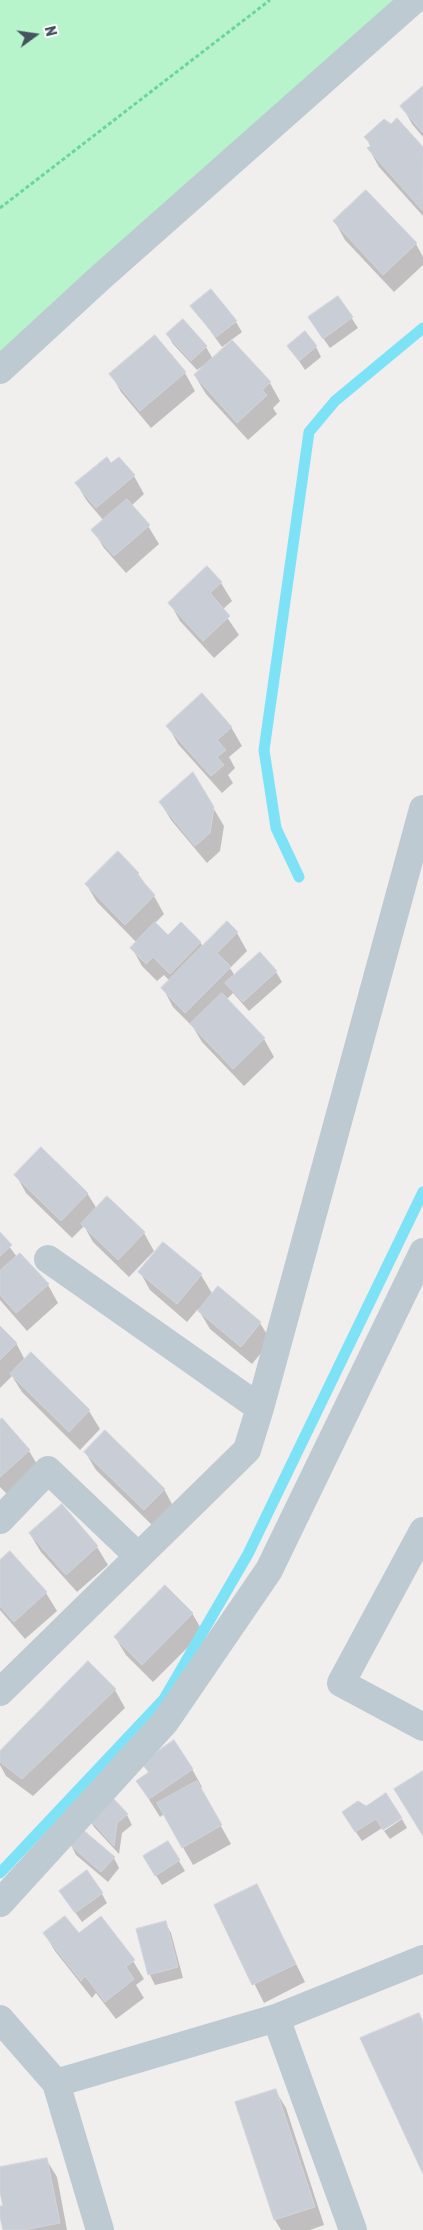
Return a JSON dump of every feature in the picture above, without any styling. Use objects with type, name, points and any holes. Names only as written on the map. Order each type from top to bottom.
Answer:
[{"type":"street","points":[[0,370],[414,0]]},
{"type":"street","points":[[0,1692],[247,1450],[423,809]]},
{"type":"street","points":[[0,1903],[165,1722],[268,1570],[423,1252]]},
{"type":"street","points":[[48,1259],[260,1408]]},
{"type":"street","points":[[0,1520],[48,1470],[138,1556]]},
{"type":"street","points":[[423,1531],[341,1683],[423,1727]]},
{"type":"street","points":[[56,2083],[276,2018],[423,1958]]},
{"type":"street","points":[[276,2018],[353,2230]]},
{"type":"street","points":[[0,2019],[56,2083],[100,2230]]},
{"type":"path","points":[[0,208],[270,0]]},
{"type":"green space","points":[[0,0],[393,0],[101,277],[0,370]]},
{"type":"building","points":[[423,86],[423,133],[400,106]]},
{"type":"building","points":[[397,118],[423,147],[422,210],[367,148],[372,145],[364,137],[384,119],[391,124]]},
{"type":"building","points":[[366,190],[417,243],[383,275],[333,221]]},
{"type":"building","points":[[211,289],[237,321],[216,337],[190,306]]},
{"type":"building","points":[[338,296],[353,317],[323,339],[308,317]]},
{"type":"building","points":[[183,319],[207,346],[191,361],[166,334]]},
{"type":"building","points":[[305,331],[317,346],[299,361],[287,346]]},
{"type":"building","points":[[155,335],[186,372],[140,411],[109,374]]},
{"type":"building","points":[[232,340],[271,382],[262,390],[267,395],[237,423],[194,375]]},
{"type":"building","points":[[107,457],[111,463],[119,457],[135,475],[96,508],[75,483]]},
{"type":"building","points":[[127,499],[150,525],[114,556],[91,530]]},
{"type":"building","points":[[207,566],[222,582],[210,593],[230,616],[203,641],[168,603]]},
{"type":"building","points":[[202,693],[232,727],[217,740],[226,750],[217,757],[224,765],[211,776],[166,726]]},
{"type":"building","points":[[193,772],[214,807],[210,833],[195,846],[159,802]]},
{"type":"building","points":[[118,851],[139,873],[137,875],[155,895],[125,925],[85,884]]},
{"type":"building","points":[[227,921],[238,932],[217,953],[231,967],[185,1013],[161,988]]},
{"type":"building","points":[[155,922],[168,935],[181,922],[201,942],[170,974],[153,957],[146,964],[130,948]]},
{"type":"building","points":[[260,952],[277,971],[243,1002],[225,983]]},
{"type":"building","points":[[222,993],[265,1038],[233,1069],[190,1024]]},
{"type":"building","points":[[41,1147],[88,1193],[61,1221],[14,1175]]},
{"type":"building","points":[[107,1196],[145,1232],[118,1260],[81,1224]]},
{"type":"building","points":[[0,1232],[12,1245],[0,1256]]},
{"type":"building","points":[[163,1242],[202,1274],[177,1304],[138,1272]]},
{"type":"building","points":[[20,1253],[49,1284],[16,1313],[0,1295],[0,1271]]},
{"type":"building","points":[[218,1286],[261,1322],[241,1347],[198,1311]]},
{"type":"building","points":[[0,1326],[17,1343],[0,1360]]},
{"type":"building","points":[[31,1352],[90,1410],[69,1432],[10,1374]]},
{"type":"building","points":[[2,1418],[30,1450],[0,1477],[0,1420]]},
{"type":"building","points":[[105,1430],[165,1489],[144,1510],[84,1452]]},
{"type":"building","points":[[62,1504],[98,1546],[66,1575],[29,1533]]},
{"type":"building","points":[[10,1551],[47,1592],[14,1622],[0,1606],[0,1560]]},
{"type":"building","points":[[165,1585],[193,1613],[142,1665],[114,1637]]},
{"type":"building","points":[[88,1661],[116,1689],[22,1779],[0,1762],[0,1751]]},
{"type":"building","points":[[174,1740],[193,1769],[149,1799],[136,1781],[149,1772],[141,1763]]},
{"type":"building","points":[[423,1771],[423,1836],[394,1789]]},
{"type":"building","points":[[197,1781],[222,1825],[182,1848],[157,1803]]},
{"type":"building","points":[[386,1793],[402,1818],[383,1830],[376,1819],[355,1832],[342,1812],[358,1801],[366,1806]]},
{"type":"building","points":[[110,1795],[128,1814],[117,1823],[114,1846],[87,1816]]},
{"type":"building","points":[[82,1829],[115,1857],[101,1872],[69,1844]]},
{"type":"building","points":[[168,1841],[180,1860],[155,1876],[143,1856]]},
{"type":"building","points":[[87,1870],[103,1893],[75,1913],[59,1891]]},
{"type":"building","points":[[257,1884],[296,1964],[252,1985],[214,1905]]},
{"type":"building","points":[[65,1916],[79,1933],[101,1916],[135,1960],[126,1967],[134,1979],[105,2002],[85,1976],[81,1981],[43,1933]]},
{"type":"building","points":[[166,1921],[178,1967],[148,1975],[136,1929]]},
{"type":"building","points":[[419,2013],[423,2022],[423,2174],[360,2038]]},
{"type":"building","points":[[276,2089],[315,2207],[274,2220],[235,2102]]},
{"type":"building","points":[[47,2158],[60,2223],[24,2230],[3,2230],[0,2217],[0,2206],[3,2206],[0,2192],[0,2167]]},
{"type":"waterway","points":[[299,877],[276,828],[264,750],[309,432],[335,401],[423,328]]},
{"type":"waterway","points":[[0,1873],[164,1699],[248,1554],[423,1192]]}]
